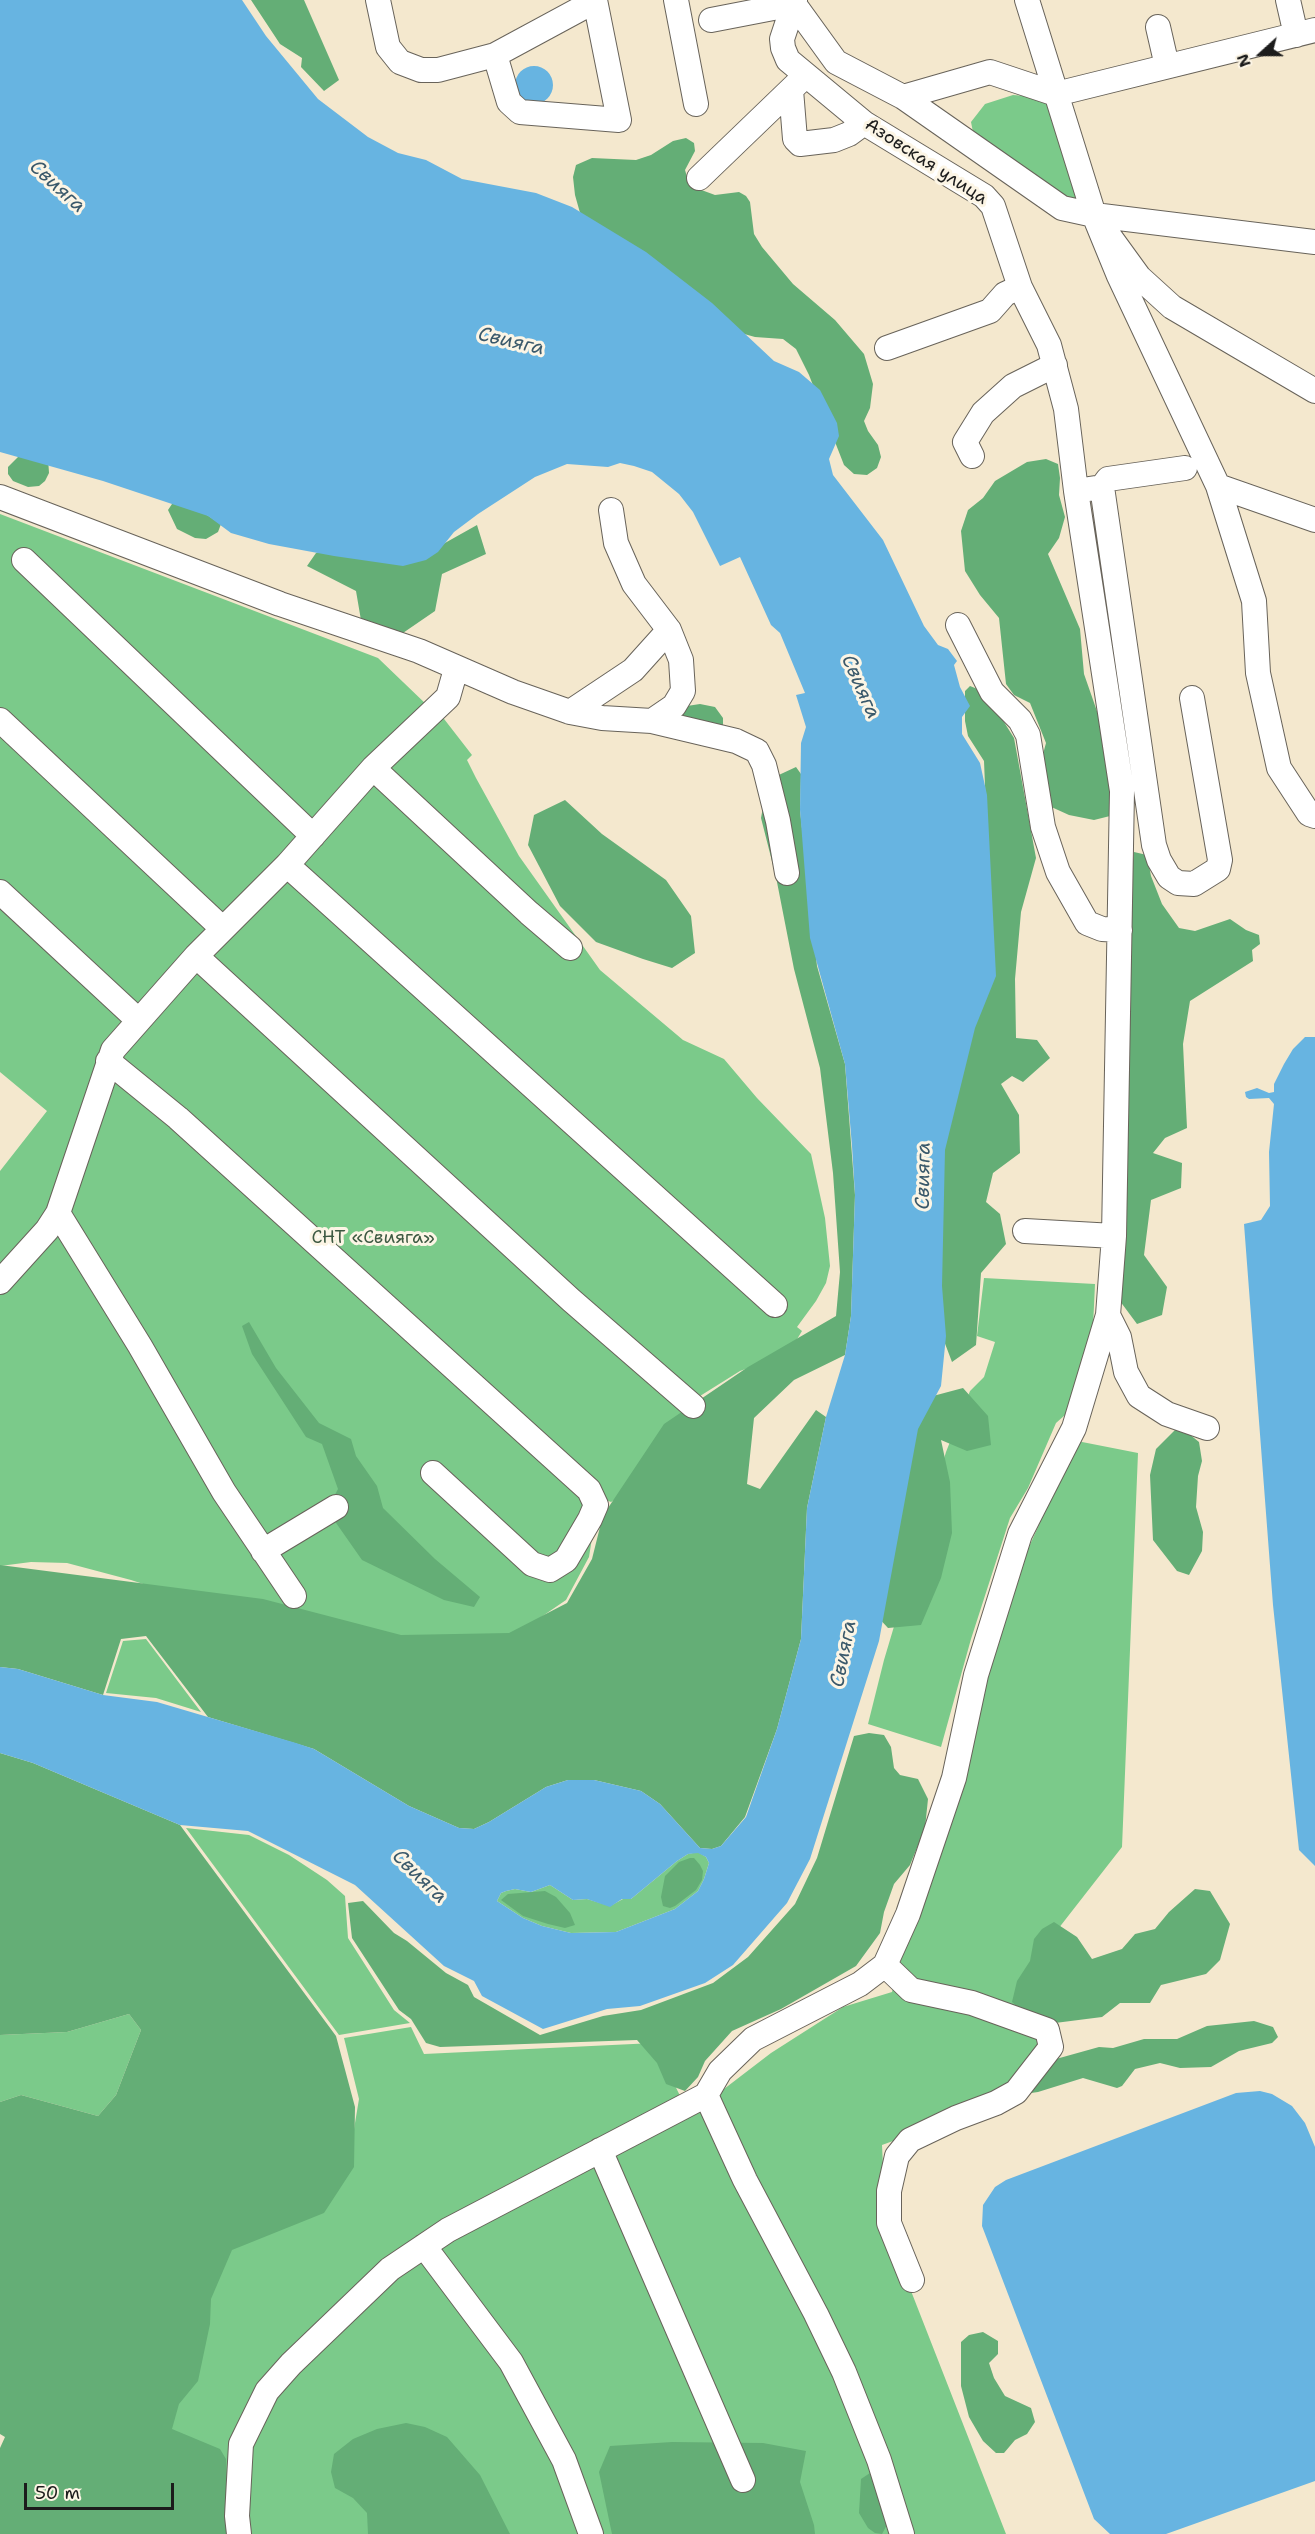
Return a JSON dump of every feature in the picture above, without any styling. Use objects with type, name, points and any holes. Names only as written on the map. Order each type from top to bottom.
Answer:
[{"type":"street","points":[[378,0],[388,47],[400,62],[421,70],[438,70],[495,55],[595,1],[619,120],[520,112],[509,102],[495,55]]},
{"type":"street","points":[[676,0],[696,104]]},
{"type":"street","points":[[1027,0],[1094,215],[1119,276],[1218,486],[1254,601],[1258,673],[1279,768],[1309,814],[1315,816]]},
{"type":"street","points":[[903,97],[990,72],[1056,93],[1306,32],[1288,0]]},
{"type":"street","points":[[711,20],[795,2],[836,62],[903,97],[1062,208],[1094,215],[1315,242]]},
{"type":"street","name":"Азовская улица","points":[[795,2],[782,39],[783,48],[798,83],[984,196],[993,206],[999,219],[1020,287],[1049,345],[1066,409],[1076,491],[1122,791],[1114,1236],[1108,1315],[1074,1428],[1020,1534],[976,1675],[954,1778],[908,1914],[885,1965]]},
{"type":"street","points":[[1158,27],[1167,66]]},
{"type":"street","points":[[798,83],[795,139],[800,144],[834,140],[849,134],[864,123]]},
{"type":"street","points":[[699,178],[798,83]]},
{"type":"street","points":[[1094,215],[1139,278],[1172,307],[1315,391]]},
{"type":"street","points":[[887,348],[990,310],[1005,294],[1020,287]]},
{"type":"street","points":[[972,456],[965,442],[983,413],[1012,386],[1055,365]]},
{"type":"street","points":[[1076,491],[1102,487],[1108,479],[1185,468]]},
{"type":"street","points":[[1218,486],[1315,520]]},
{"type":"street","points":[[1102,487],[1154,845],[1159,860],[1169,877],[1178,883],[1194,884],[1218,869],[1220,860],[1192,698]]},
{"type":"street","points":[[0,497],[280,604],[419,651],[456,669],[570,712],[603,718],[652,721],[736,741],[757,751],[764,765],[778,821],[787,873]]},
{"type":"street","points":[[611,510],[616,543],[634,584],[669,630],[681,660],[683,691],[674,706],[652,721]]},
{"type":"street","points":[[24,560],[313,836]]},
{"type":"street","points":[[958,625],[993,692],[1020,720],[1028,735],[1043,827],[1058,872],[1087,923],[1102,929],[1120,930]]},
{"type":"street","points":[[570,712],[633,670],[669,630]]},
{"type":"street","points":[[0,1282],[47,1230],[58,1213],[113,1050],[196,956],[287,865],[373,768],[448,697],[456,669]]},
{"type":"street","points":[[0,720],[223,929]]},
{"type":"street","points":[[373,768],[529,913],[570,948]]},
{"type":"street","points":[[287,865],[775,1305]]},
{"type":"street","points":[[0,892],[138,1020]]},
{"type":"street","points":[[196,956],[571,1300],[693,1406]]},
{"type":"street","points":[[108,1061],[178,1118],[590,1490],[596,1505],[566,1560],[550,1570],[532,1564],[433,1473]]},
{"type":"street","points":[[58,1213],[140,1346],[224,1492],[294,1596]]},
{"type":"street","points":[[1025,1231],[1114,1236]]},
{"type":"street","points":[[1108,1315],[1119,1337],[1126,1372],[1139,1396],[1167,1414],[1207,1428]]},
{"type":"street","points":[[263,1551],[336,1507]]},
{"type":"street","points":[[239,2534],[237,2516],[241,2444],[267,2391],[291,2364],[390,2269],[448,2230],[706,2095],[720,2071],[753,2039],[860,1984],[885,1965],[911,1990],[972,2003],[1047,2030],[1051,2047],[1016,2092],[910,2140],[897,2156],[889,2191],[889,2223],[912,2280]]},
{"type":"street","points":[[706,2095],[745,2180],[844,2372],[879,2460],[902,2534]]},
{"type":"street","points":[[600,2150],[743,2480]]},
{"type":"street","points":[[424,2246],[511,2362],[564,2460],[591,2534]]},
{"type":"green space","points":[[251,0],[304,0],[339,80],[324,91],[301,67],[302,58],[280,44]]},
{"type":"green space","points":[[1013,95],[1026,96],[1047,103],[1080,200],[1063,198],[973,132],[971,122],[985,104]]},
{"type":"green space","points":[[686,138],[694,143],[695,151],[685,170],[688,180],[696,188],[715,195],[739,192],[746,196],[750,202],[754,234],[762,247],[793,284],[835,320],[864,354],[873,384],[870,408],[864,421],[878,445],[881,457],[877,468],[867,475],[854,474],[844,465],[809,375],[796,349],[783,339],[755,337],[730,330],[584,227],[575,195],[573,177],[576,165],[592,158],[636,160],[651,155],[673,141]]},
{"type":"green space","points":[[25,450],[48,458],[49,473],[39,486],[28,487],[13,481],[8,474],[8,467]]},
{"type":"green space","points":[[1046,459],[1058,464],[1059,495],[1065,517],[1059,538],[1048,554],[1080,629],[1084,674],[1107,740],[1115,790],[1110,816],[1094,820],[1069,815],[1047,805],[1040,765],[1046,743],[1030,703],[1014,695],[1006,684],[999,618],[980,595],[965,571],[961,531],[968,510],[983,498],[995,481],[1027,462]]},
{"type":"green space","points":[[185,501],[221,524],[218,532],[206,539],[195,538],[177,529],[168,510],[172,504]]},
{"type":"green space","name":"СНТ «Свияга»","points":[[0,514],[378,658],[428,706],[441,715],[472,755],[467,760],[519,856],[600,970],[683,1040],[724,1059],[757,1098],[811,1154],[825,1218],[830,1266],[826,1283],[797,1327],[802,1331],[788,1354],[740,1371],[692,1401],[620,1496],[611,1502],[606,1500],[592,1538],[589,1557],[566,1600],[512,1637],[401,1640],[287,1631],[131,1580],[67,1563],[31,1562],[0,1566],[0,1171],[47,1111],[0,1072]]},
{"type":"green space","points":[[477,525],[486,554],[442,574],[435,611],[400,635],[362,626],[356,591],[307,566],[316,553],[359,547],[436,548]]},
{"type":"green space","points":[[970,686],[980,690],[1014,738],[1036,858],[1021,912],[1015,979],[1016,1038],[1037,1040],[1050,1058],[1023,1082],[1012,1076],[1001,1084],[1019,1115],[1020,1153],[993,1173],[986,1202],[1000,1214],[1006,1244],[981,1273],[976,1345],[952,1362],[930,1304],[931,1088],[988,859],[984,761],[968,736],[965,721],[965,691]]},
{"type":"green space","points":[[700,704],[715,707],[723,718],[723,734],[707,742],[677,712],[687,706]]},
{"type":"green space","points":[[796,767],[801,774],[800,810],[817,966],[845,1064],[855,1195],[851,1316],[845,1355],[794,1380],[754,1418],[747,1484],[760,1489],[816,1410],[826,1417],[807,1508],[801,1639],[777,1729],[745,1817],[721,1846],[712,1849],[700,1848],[660,1804],[641,1791],[594,1780],[568,1780],[546,1787],[489,1822],[474,1829],[459,1828],[409,1806],[314,1749],[208,1717],[146,1636],[121,1639],[103,1695],[18,1669],[0,1667],[0,1565],[263,1599],[401,1635],[509,1633],[567,1603],[592,1559],[601,1523],[608,1508],[664,1424],[748,1367],[836,1316],[840,1272],[833,1173],[820,1068],[794,969],[776,877],[761,818],[768,780]]},
{"type":"green space","points":[[565,800],[602,834],[666,880],[691,916],[695,953],[672,968],[643,959],[596,942],[560,906],[528,845],[534,815]]},
{"type":"green space","points":[[1134,852],[1147,855],[1151,876],[1162,904],[1179,928],[1195,931],[1230,919],[1246,930],[1259,935],[1260,944],[1252,950],[1253,961],[1190,1001],[1183,1044],[1187,1128],[1165,1138],[1153,1153],[1182,1163],[1181,1188],[1151,1200],[1144,1255],[1167,1287],[1162,1315],[1137,1324],[1114,1293],[1131,878]]},
{"type":"green space","points":[[984,1278],[1095,1284],[1093,1327],[1065,1415],[1056,1423],[1028,1488],[1010,1518],[971,1639],[941,1747],[868,1724],[884,1660],[946,1452],[970,1391],[984,1377],[995,1342],[977,1336]]},
{"type":"green space","points":[[249,1322],[276,1368],[319,1423],[351,1439],[356,1456],[377,1486],[383,1508],[435,1559],[480,1597],[474,1607],[444,1600],[362,1560],[327,1510],[338,1489],[322,1444],[306,1437],[252,1354],[242,1326]]},
{"type":"green space","points":[[963,1388],[988,1416],[991,1445],[967,1451],[941,1440],[950,1482],[952,1533],[941,1578],[921,1625],[888,1628],[863,1601],[918,1400]]},
{"type":"green space","points":[[1183,1429],[1199,1442],[1202,1461],[1198,1476],[1196,1507],[1203,1532],[1202,1551],[1189,1575],[1177,1571],[1153,1540],[1150,1475],[1156,1449],[1175,1430]]},
{"type":"green space","points":[[1077,1441],[1138,1453],[1122,1847],[1044,1947],[1044,2046],[1011,2088],[934,2126],[882,2145],[886,2227],[1006,2534],[235,2534],[153,2412],[228,2239],[348,2165],[359,2099],[344,2038],[411,2027],[424,2054],[654,2043],[688,2112],[724,2089],[771,2053],[843,2007],[892,1992],[926,1869],[968,1771],[977,1705],[1018,1571]]},
{"type":"green space","points":[[146,1639],[201,1712],[156,1698],[106,1693],[123,1641]]},
{"type":"green space","points":[[869,1733],[884,1735],[891,1747],[894,1768],[900,1775],[918,1779],[928,1799],[925,1828],[910,1865],[894,1884],[884,1912],[880,1933],[856,1966],[781,2009],[732,2031],[705,2061],[698,2077],[685,2091],[666,2084],[657,2063],[637,2040],[440,2047],[426,2043],[411,2019],[399,2010],[352,1938],[348,1903],[363,1901],[394,1933],[446,1973],[468,1985],[474,1997],[540,2035],[603,2016],[641,2010],[713,1983],[748,1957],[795,1904],[817,1858],[854,1736]]},
{"type":"green space","points":[[0,1753],[33,1763],[180,1825],[336,2036],[355,2107],[354,2167],[324,2213],[232,2250],[211,2299],[210,2324],[198,2381],[179,2404],[172,2429],[220,2449],[226,2459],[228,2534],[0,2534],[0,2448],[5,2437],[0,2434],[0,2102],[21,2095],[98,2116],[116,2095],[141,2030],[129,2014],[67,2032],[0,2035]]},
{"type":"green space","points":[[186,1828],[249,1835],[289,1855],[327,1880],[345,1896],[348,1938],[394,2010],[410,2023],[339,2035]]},
{"type":"green space","points":[[698,1852],[706,1857],[709,1863],[698,1891],[675,1909],[616,1932],[571,1933],[542,1926],[523,1918],[497,1901],[501,1893],[506,1891],[515,1889],[531,1892],[550,1885],[573,1900],[587,1899],[610,1906],[623,1899],[631,1899],[677,1861],[688,1854]]},
{"type":"green space","points":[[694,1858],[700,1865],[703,1871],[702,1880],[696,1890],[675,1906],[670,1908],[663,1906],[661,1897],[665,1876],[679,1862]]},
{"type":"green space","points":[[1195,1889],[1210,1891],[1230,1924],[1220,1960],[1206,1974],[1161,1985],[1150,2003],[1120,2003],[1102,2017],[1055,2023],[1027,2015],[1012,2002],[1017,1981],[1030,1961],[1034,1939],[1042,1929],[1054,1922],[1077,1937],[1092,1959],[1122,1949],[1135,1934],[1155,1929],[1169,1912]]},
{"type":"green space","points":[[545,1891],[556,1897],[570,1913],[575,1925],[565,1928],[523,1916],[501,1900],[508,1894]]},
{"type":"green space","points":[[129,2014],[141,2030],[116,2095],[98,2116],[21,2095],[0,2102],[0,2035],[67,2032]]},
{"type":"green space","points":[[1254,2021],[1273,2027],[1278,2037],[1272,2043],[1239,2051],[1211,2067],[1180,2068],[1160,2063],[1135,2069],[1122,2086],[1117,2088],[1083,2078],[1031,2093],[1056,2059],[1099,2047],[1113,2048],[1144,2039],[1177,2039],[1207,2026]]},
{"type":"green space","points":[[983,2332],[998,2341],[998,2354],[989,2363],[994,2378],[1005,2396],[1031,2408],[1035,2422],[1027,2434],[1015,2440],[1004,2453],[996,2453],[983,2441],[969,2417],[961,2386],[961,2342],[969,2335]]},
{"type":"green space","points":[[406,2423],[425,2427],[447,2437],[480,2475],[510,2534],[368,2534],[367,2513],[353,2498],[335,2488],[331,2472],[334,2454],[353,2439],[377,2429]]},
{"type":"green space","points":[[672,2442],[763,2443],[806,2451],[800,2482],[815,2534],[612,2534],[599,2472],[610,2446]]},
{"type":"green space","points":[[870,2473],[877,2480],[888,2523],[882,2534],[875,2533],[868,2528],[859,2513],[861,2479]]},
{"type":"water","name":"Свияга","points":[[0,0],[242,0],[266,36],[318,99],[368,137],[398,153],[426,160],[462,179],[536,193],[572,207],[646,252],[712,303],[774,361],[799,372],[820,390],[837,423],[839,436],[829,459],[833,475],[883,540],[924,626],[938,645],[948,649],[957,661],[954,665],[960,687],[970,706],[962,717],[962,734],[980,763],[987,795],[996,976],[975,1028],[945,1150],[942,1286],[946,1336],[941,1386],[918,1429],[879,1641],[810,1859],[787,1903],[733,1965],[705,1983],[640,2006],[607,2009],[543,2029],[482,1996],[474,1981],[444,1966],[355,1885],[248,1831],[180,1825],[33,1763],[0,1753],[0,1667],[18,1669],[103,1695],[157,1702],[314,1749],[409,1806],[459,1828],[474,1829],[546,1787],[568,1780],[594,1780],[641,1791],[660,1804],[700,1848],[712,1849],[721,1846],[746,1817],[777,1729],[801,1639],[807,1508],[826,1417],[845,1355],[851,1316],[855,1195],[845,1064],[810,938],[800,810],[801,743],[806,727],[796,695],[805,693],[780,633],[771,625],[740,557],[720,566],[693,512],[679,494],[652,472],[634,466],[620,463],[608,467],[567,464],[535,477],[454,532],[438,552],[426,560],[403,566],[269,544],[231,533],[208,516],[103,481],[0,452]],"holes":[[[698,1853],[706,1857],[709,1863],[698,1891],[675,1909],[616,1932],[571,1933],[542,1926],[523,1918],[497,1901],[501,1893],[506,1891],[515,1889],[531,1892],[550,1885],[573,1900],[587,1899],[610,1907],[622,1899],[631,1899],[688,1854]]]},
{"type":"water","points":[[534,66],[541,67],[547,72],[552,78],[552,92],[547,98],[541,103],[534,104],[527,103],[521,98],[516,92],[515,85],[516,78],[521,72],[527,67]]},
{"type":"water","points":[[1305,1037],[1315,1037],[1315,1866],[1299,1850],[1273,1605],[1244,1224],[1261,1220],[1270,1206],[1269,1152],[1274,1104],[1269,1098],[1249,1099],[1245,1092],[1257,1088],[1269,1093],[1274,1092],[1274,1084],[1284,1064],[1293,1049]]},
{"type":"water","points":[[1260,2091],[1272,2094],[1292,2106],[1305,2123],[1315,2147],[1315,2481],[1166,2534],[1110,2534],[1094,2519],[982,2226],[983,2205],[995,2187],[1006,2180],[1236,2093]]}]
